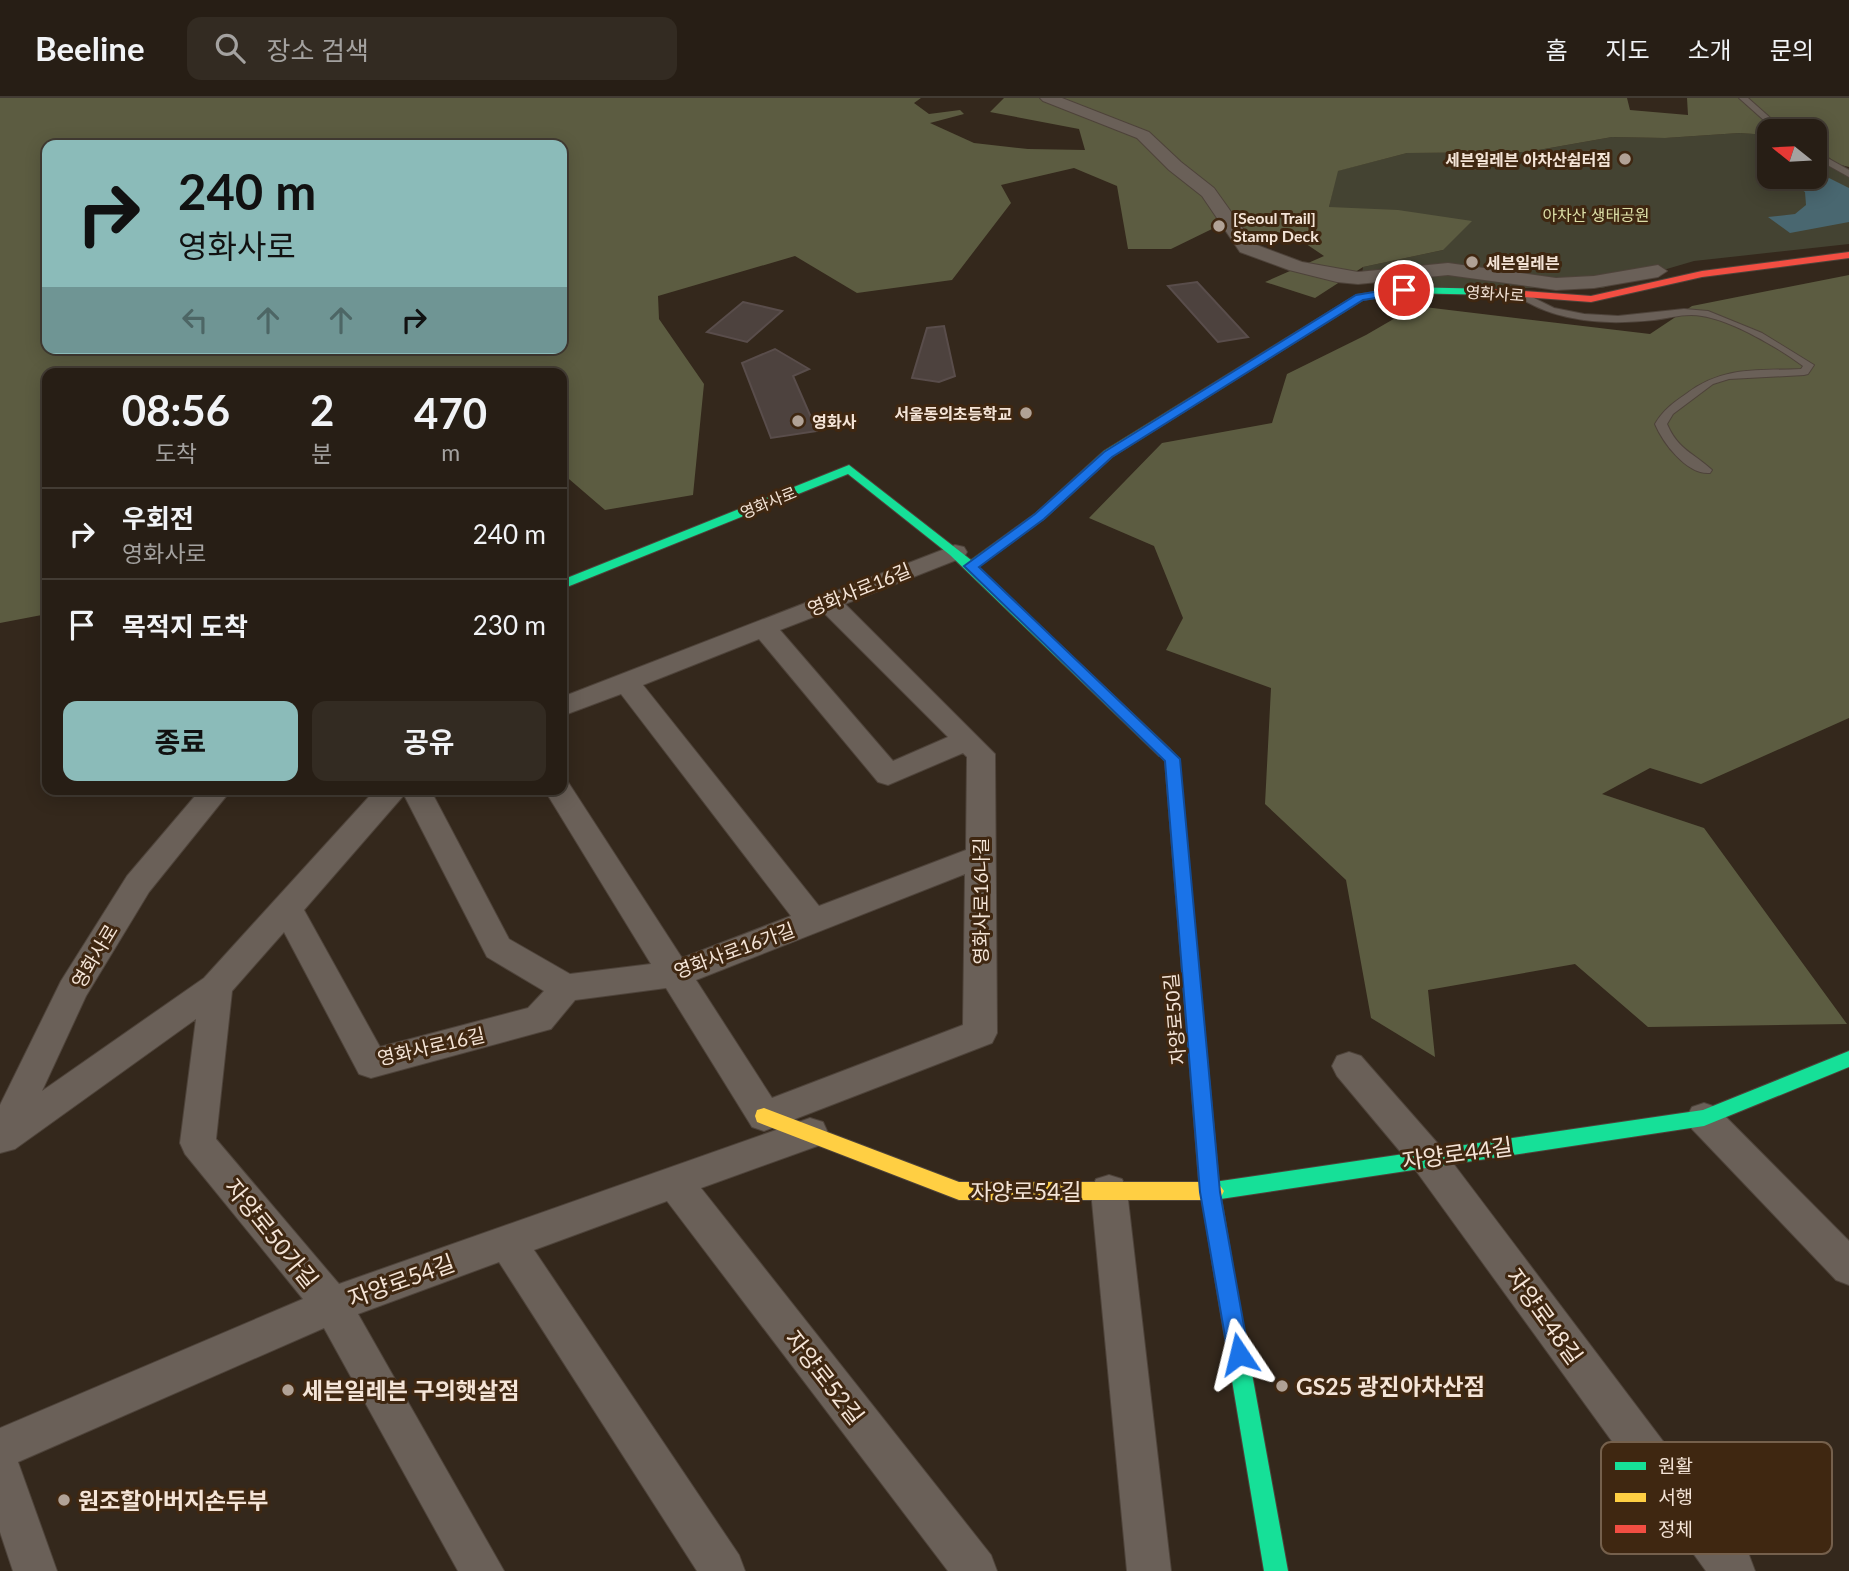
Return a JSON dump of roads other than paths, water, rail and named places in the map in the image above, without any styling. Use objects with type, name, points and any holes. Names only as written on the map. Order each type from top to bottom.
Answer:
[{"type":"street","points":[[1048,98],[1143,135],[1175,166],[1208,192],[1247,248],[1296,266],[1358,278],[1448,269],[1556,284],[1594,282],[1658,271]]},
{"type":"street","name":"영화사로","points":[[567,583],[849,469],[963,559],[1040,516],[1108,454],[1360,297],[1404,290],[1462,290],[1591,299],[1702,274],[1845,257]]},
{"type":"street","name":"영화사로16길","points":[[567,705],[828,601],[963,559]]},
{"type":"street","name":"자양로50길","points":[[963,559],[1172,759],[1210,1192],[1276,1571]]},
{"type":"street","name":"영화사로16나길","points":[[764,1116],[980,1033],[981,754],[828,601]]},
{"type":"street","points":[[763,627],[888,775],[967,740]]},
{"type":"street","points":[[626,682],[813,920]]},
{"type":"street","name":"영화사로","points":[[1,1140],[73,990],[138,884],[213,795]]},
{"type":"street","points":[[1,1140],[216,987],[388,795]]},
{"type":"street","points":[[418,795],[498,948],[566,988]]},
{"type":"street","points":[[562,795],[764,1116]]},
{"type":"street","name":"영화사로16가길","points":[[566,988],[675,974],[980,856]]},
{"type":"street","name":"영화사로16길","points":[[287,908],[371,1064],[539,1018],[566,988]]},
{"type":"street","name":"자양로50가길","points":[[216,987],[198,1143],[332,1305],[482,1571]]},
{"type":"street","name":"자양로44길","points":[[1210,1192],[1427,1157],[1703,1118],[1849,1059]]},
{"type":"street","name":"자양로48길","points":[[1349,1066],[1427,1157],[1638,1442]]},
{"type":"street","name":"자양로54길","points":[[764,1116],[959,1191],[1210,1192]]},
{"type":"street","points":[[1703,1118],[1849,1267]]},
{"type":"street","name":"자양로54길","points":[[0,1449],[332,1305],[810,1133]]},
{"type":"street","name":"자양로52길","points":[[674,1182],[975,1571]]},
{"type":"street","points":[[1109,1192],[1149,1571]]},
{"type":"street","points":[[507,1242],[723,1571]]},
{"type":"street","points":[[0,1469],[35,1571]]},
{"type":"street","name":"자양로48길","points":[[1720,1554],[1733,1571]]},
{"type":"lane","points":[[1743,98],[1767,119]]},
{"type":"lane","points":[[1827,161],[1849,174]]},
{"type":"lane","points":[[1522,295],[1536,306],[1560,314],[1585,317],[1705,313],[1794,353],[1809,365],[1804,372],[1728,376],[1709,382],[1668,412],[1661,424],[1666,438],[1677,453],[1706,470]]},
{"type":"water","points":[[1827,177],[1849,188],[1849,222],[1790,233],[1768,217],[1795,214],[1806,205],[1805,192],[1801,189],[1827,189]]},
{"type":"place","name":"세븐일레븐 아차산쉼터점","points":[[1625,159]]},
{"type":"place","name":"[Seoul Trail] Stamp Deck","points":[[1219,226]]},
{"type":"place","name":"세븐일레븐","points":[[1472,262]]},
{"type":"place","name":"서울동의초등학교","points":[[1026,413]]},
{"type":"place","name":"영화사","points":[[798,421]]},
{"type":"place","name":"GS25 광진아차산점","points":[[1282,1386]]},
{"type":"place","name":"세븐일레븐 구의햇살점","points":[[288,1390]]},
{"type":"place","name":"원조할아버지손두부","points":[[64,1500]]},
{"type":"park label","name":"아차산 생태공원","points":[[1596,214]]}]
